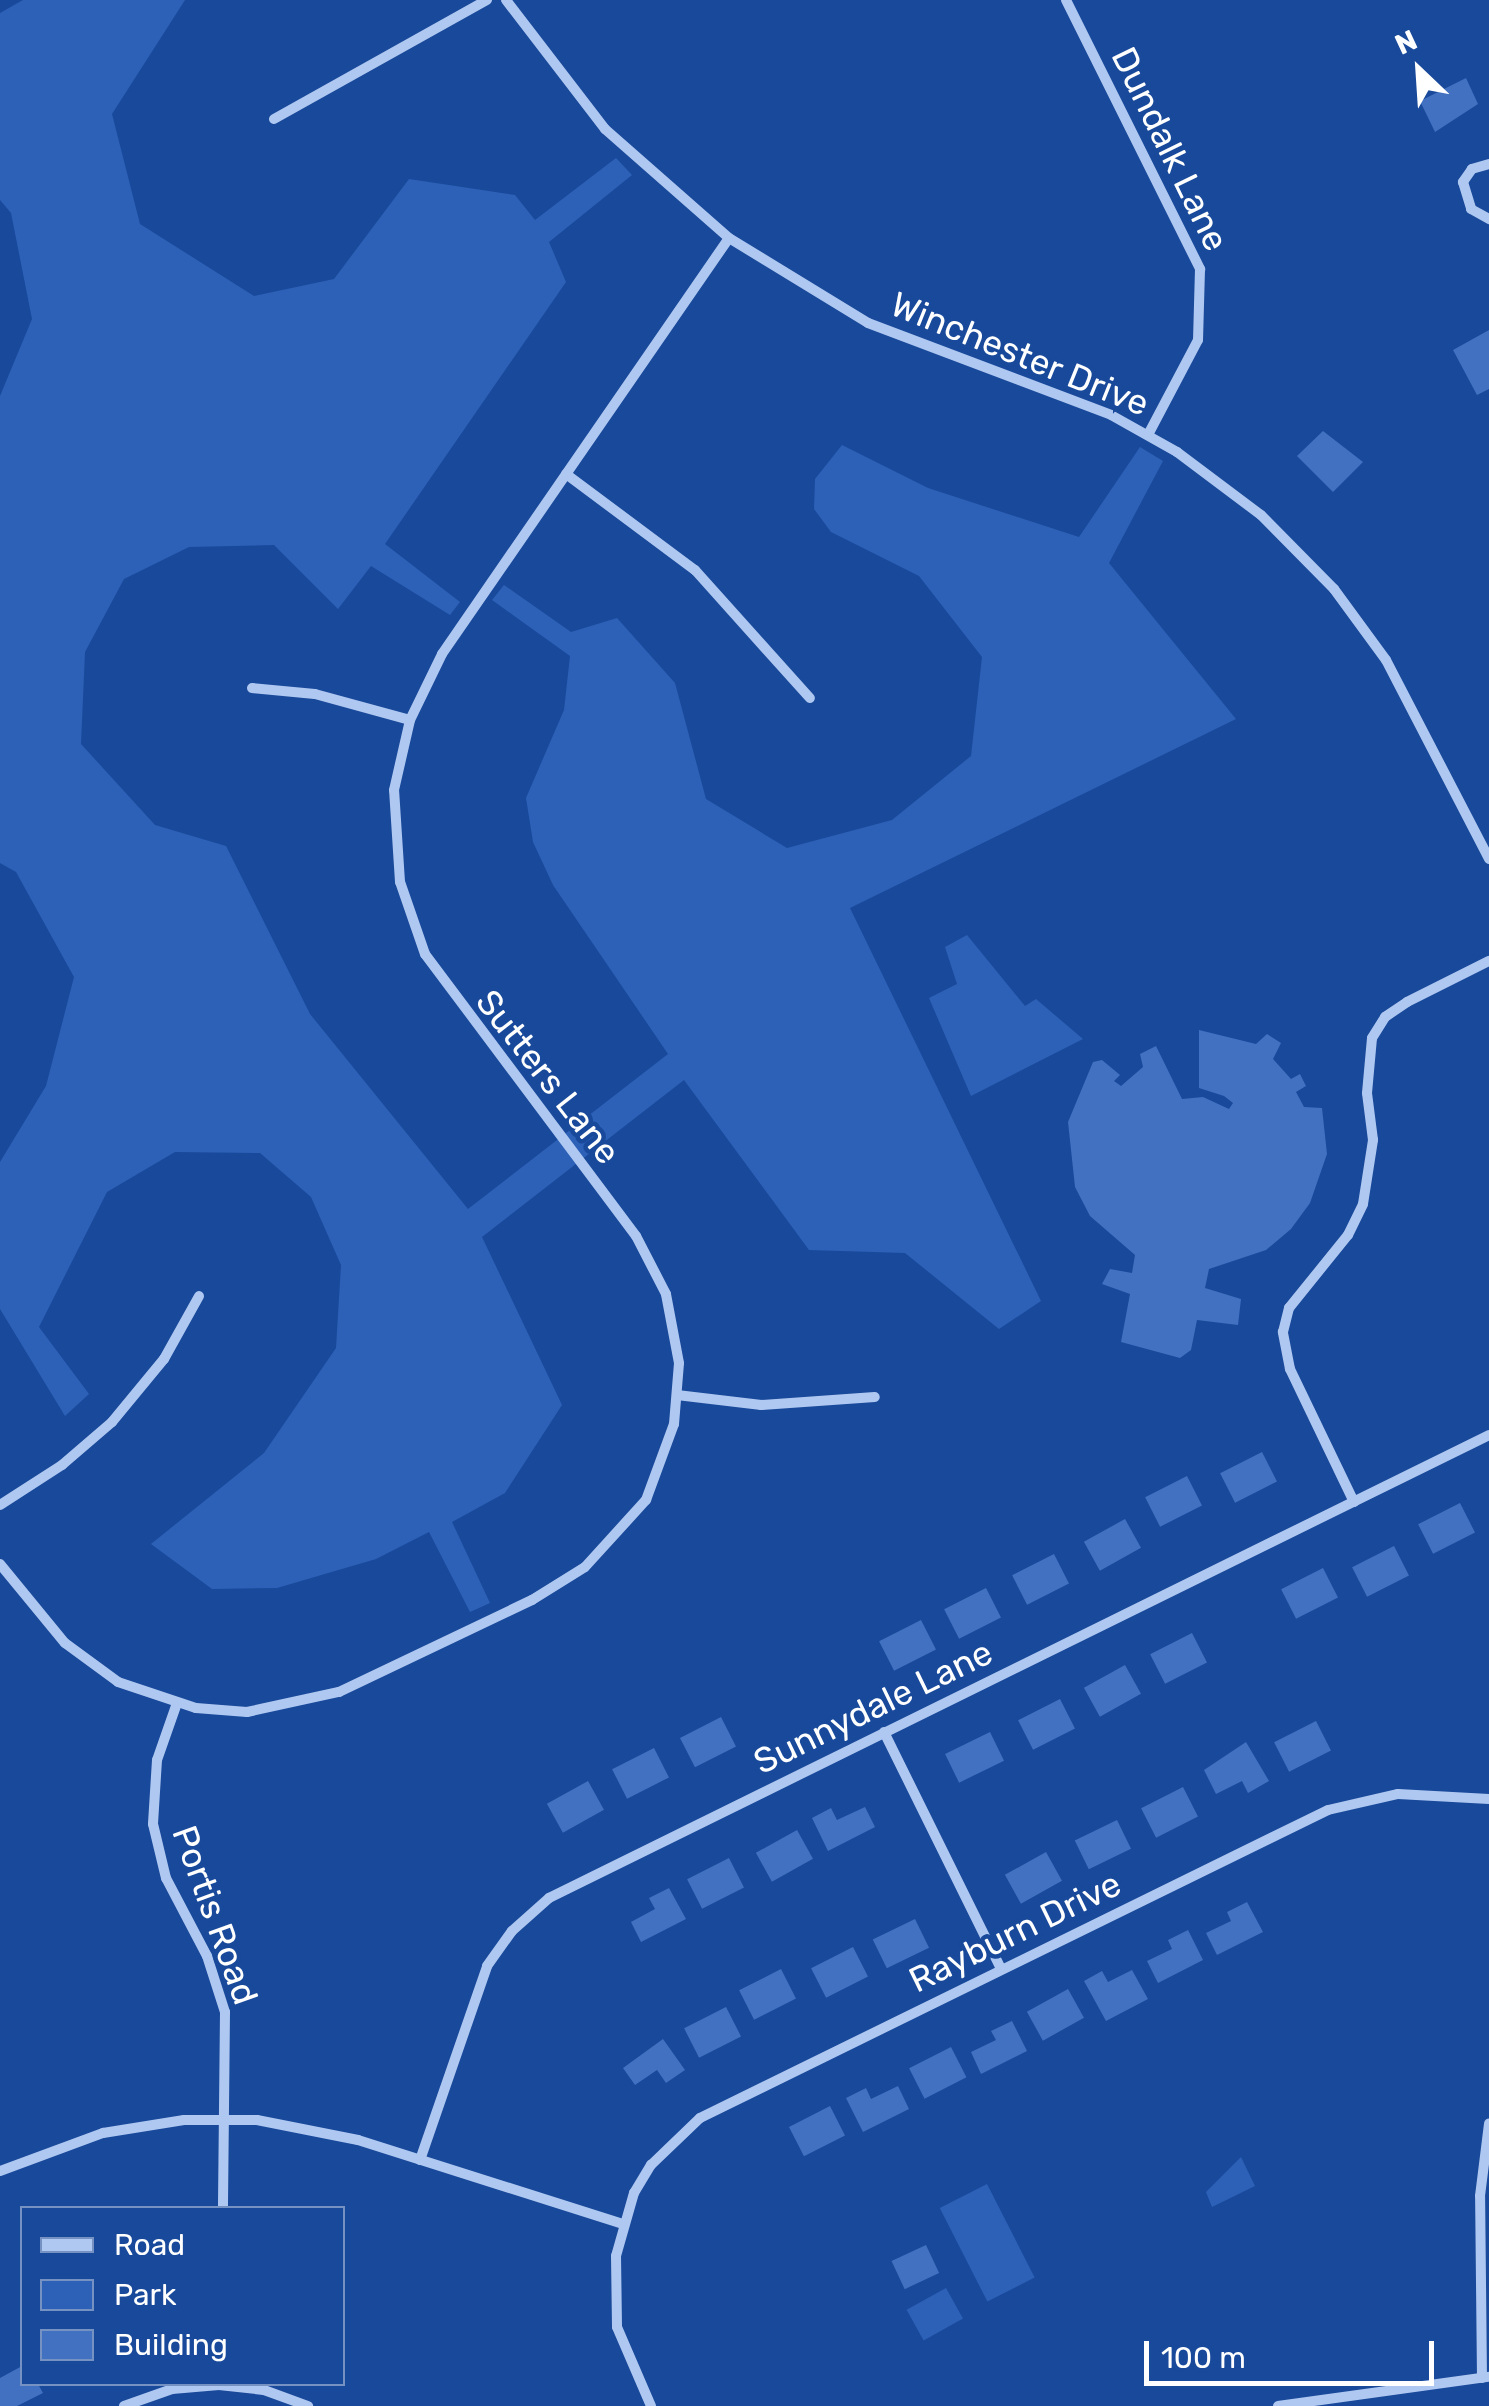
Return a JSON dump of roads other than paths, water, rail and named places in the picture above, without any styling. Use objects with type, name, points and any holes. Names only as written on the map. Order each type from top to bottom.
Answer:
[{"type":"street","points":[[274,119],[486,0]]},
{"type":"street","name":"Winchester Drive","points":[[506,0],[605,130],[728,238],[868,323],[1064,394],[1148,434],[1261,514],[1334,588],[1417,712],[1489,860]]},
{"type":"street","name":"Dundalk Lane","points":[[1066,0],[1200,269],[1198,340],[1148,434]]},
{"type":"street","points":[[1489,164],[1472,170],[1463,182],[1471,208],[1489,219]]},
{"type":"street","name":"Sutters Lane","points":[[0,1564],[39,1617],[95,1668],[176,1703],[247,1712],[315,1700],[560,1585],[609,1546],[646,1500],[669,1448],[677,1396],[675,1328],[652,1262],[441,984],[414,931],[393,822],[397,766],[410,720],[442,654],[728,238]]},
{"type":"street","points":[[566,474],[695,570],[810,698]]},
{"type":"street","points":[[252,688],[315,694],[410,720]]},
{"type":"street","points":[[1354,1502],[1290,1369],[1284,1332],[1289,1308],[1348,1234],[1363,1204],[1374,1140],[1367,1094],[1372,1038],[1385,1017],[1407,1002],[1489,961]]},
{"type":"street","points":[[0,1505],[62,1466],[112,1422],[164,1359],[198,1296]]},
{"type":"street","points":[[677,1396],[761,1405],[875,1397]]},
{"type":"street","name":"Sunnydale Lane","points":[[420,2160],[478,1985],[527,1916],[574,1884],[1489,1435]]},
{"type":"street","name":"Portis Road","points":[[176,1703],[157,1760],[153,1824],[166,1878],[221,1993],[226,2120],[224,2206]]},
{"type":"street","points":[[884,1732],[1001,1969]]},
{"type":"street","name":"Rayburn Drive","points":[[651,2406],[618,2326],[614,2292],[623,2224],[651,2164],[700,2118],[1350,1801],[1398,1794],[1489,1799]]},
{"type":"street","points":[[0,2172],[70,2140],[184,2120],[226,2120],[308,2128],[623,2224]]},
{"type":"street","points":[[1278,2406],[1486,2378],[1480,2196],[1489,2124]]},
{"type":"street","points":[[124,2406],[172,2389],[200,2386]]},
{"type":"street","points":[[234,2386],[264,2390],[308,2406]]}]
